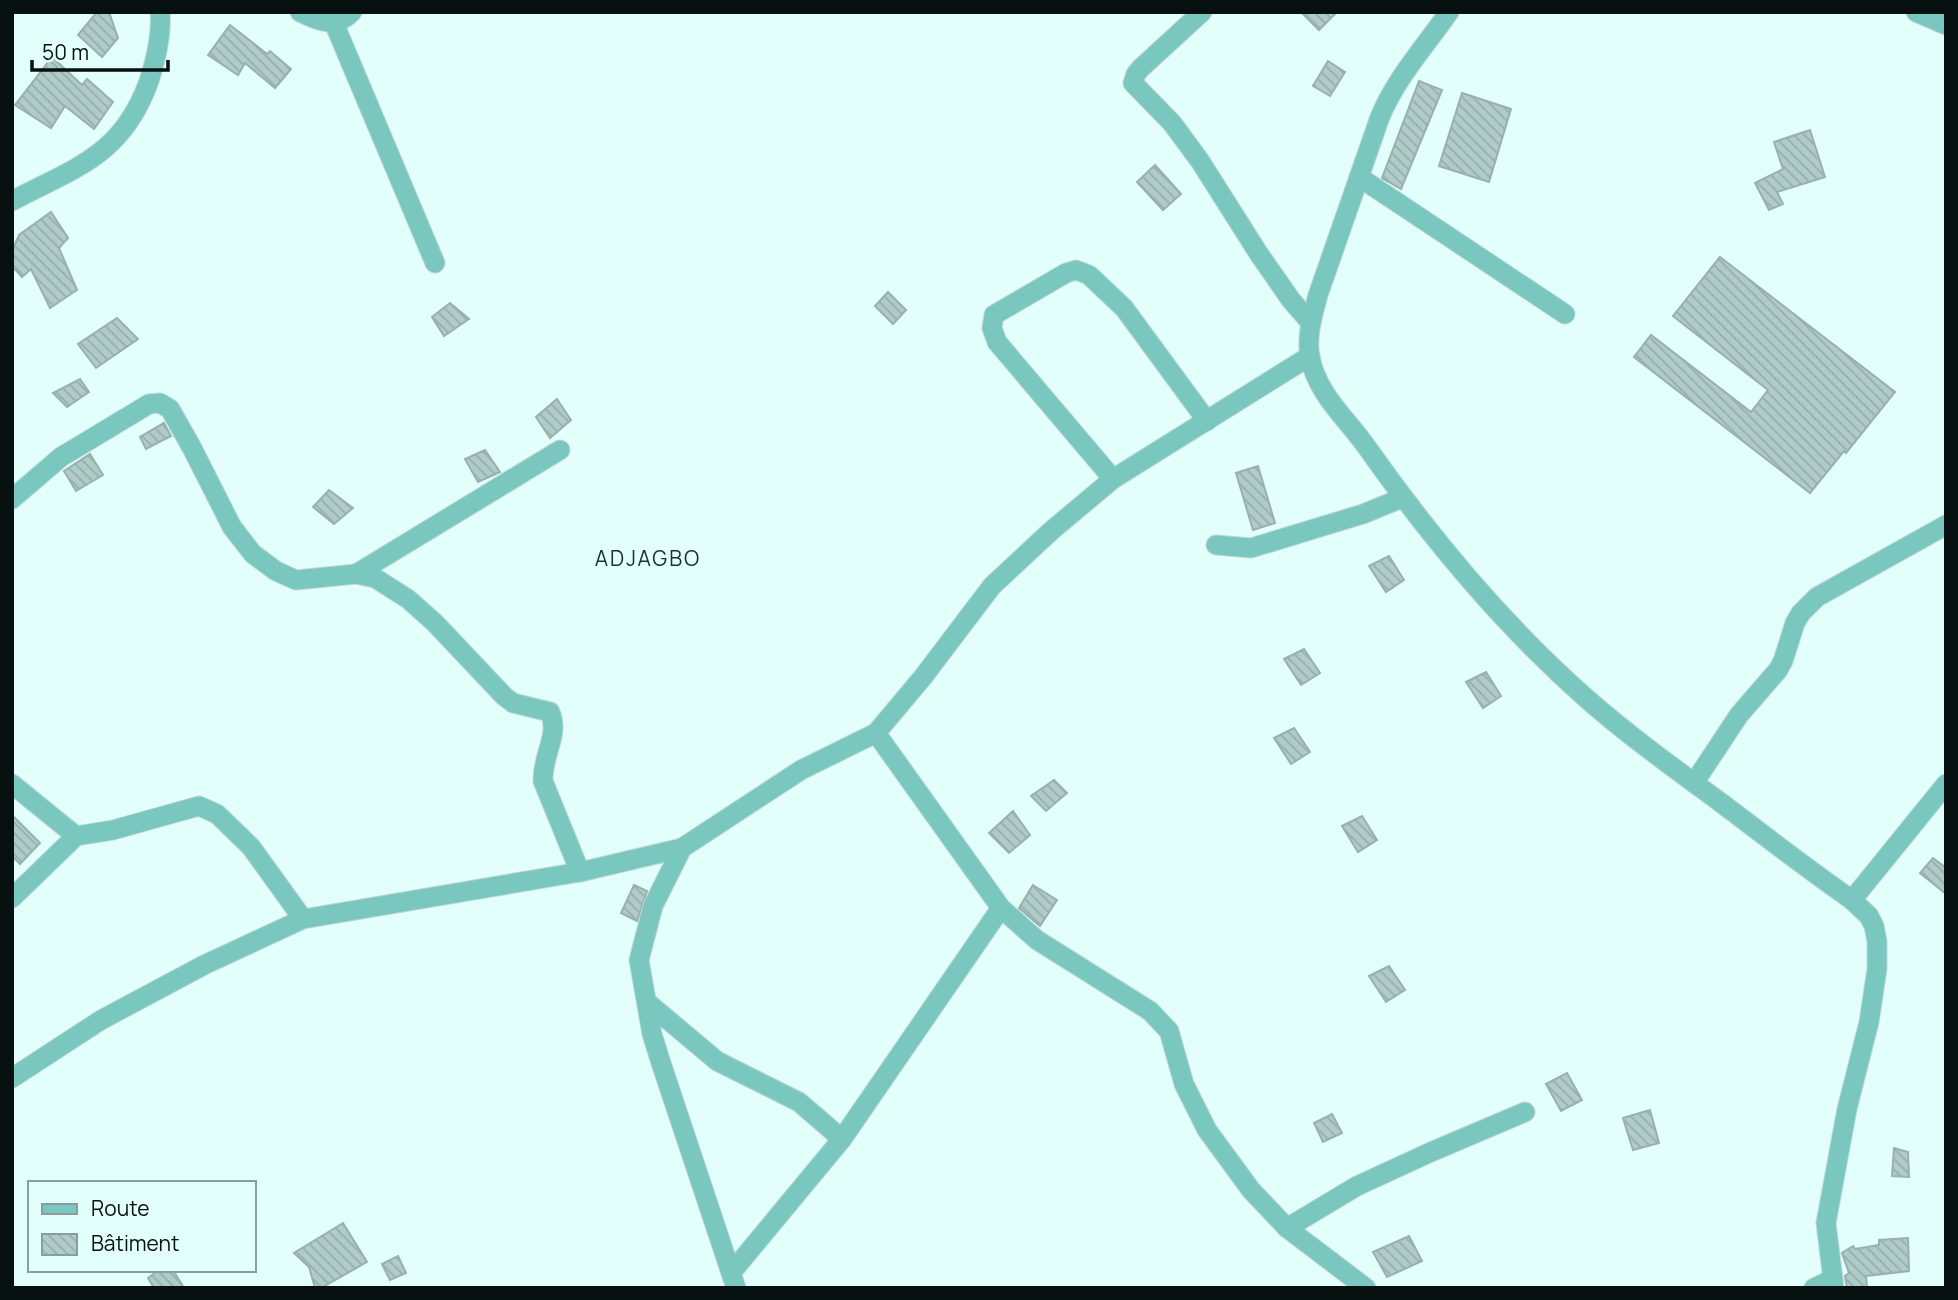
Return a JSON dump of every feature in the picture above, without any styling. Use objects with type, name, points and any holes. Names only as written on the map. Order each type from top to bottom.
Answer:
[{"type":"street","points":[[12,201],[96,156],[124,131],[143,96],[153,69],[159,39],[160,12]]},
{"type":"street","points":[[300,12],[334,23],[345,19],[352,12]]},
{"type":"street","points":[[1202,12],[1136,74],[1133,83],[1172,123],[1221,191],[1278,282],[1311,323]]},
{"type":"street","points":[[1449,12],[1390,93],[1311,323],[1310,356],[1317,380],[1334,408],[1364,443],[1402,498],[1479,590],[1528,642],[1584,696],[1642,746],[1852,900],[1869,916],[1877,941],[1877,969],[1870,1022],[1847,1109],[1826,1223],[1833,1284],[1814,1288]]},
{"type":"street","points":[[1916,12],[1946,25]]},
{"type":"street","points":[[334,23],[435,263]]},
{"type":"street","points":[[1359,177],[1565,314]]},
{"type":"street","points":[[1113,479],[997,342],[992,328],[994,315],[1066,273],[1076,270],[1089,275],[1124,308],[1207,421]]},
{"type":"street","points":[[12,1078],[112,1014],[204,965],[303,919],[580,872],[682,848],[801,770],[876,733],[923,677],[992,586],[1051,531],[1113,479],[1310,356]]},
{"type":"street","points":[[12,499],[61,457],[149,404],[160,403],[170,409],[232,527],[253,554],[276,571],[296,580],[356,574],[375,578],[408,599],[435,623],[513,703],[550,712],[555,732],[542,766],[543,781],[580,872]]},
{"type":"street","points":[[356,574],[560,450]]},
{"type":"street","points":[[1216,545],[1251,548],[1363,514],[1402,498]]},
{"type":"street","points":[[1694,783],[1739,715],[1778,670],[1801,612],[1817,597],[1946,525]]},
{"type":"street","points":[[876,733],[1001,908],[1037,940],[1150,1011],[1169,1031],[1184,1084],[1207,1130],[1251,1190],[1287,1228],[1366,1288]]},
{"type":"street","points":[[12,784],[76,836]]},
{"type":"street","points":[[1852,900],[1946,784]]},
{"type":"street","points":[[12,898],[76,836],[113,830],[199,806],[217,814],[251,847],[303,919]]},
{"type":"street","points":[[682,848],[653,905],[639,960],[652,1034],[734,1280]]},
{"type":"street","points":[[734,1280],[842,1139],[1001,908]]},
{"type":"street","points":[[648,1003],[717,1061],[799,1102],[842,1139]]},
{"type":"street","points":[[1287,1228],[1357,1186],[1525,1112]]},
{"type":"building","points":[[97,12],[109,12],[118,38],[102,57],[78,35]]},
{"type":"building","points":[[1301,12],[1337,12],[1319,30]]},
{"type":"building","points":[[230,25],[267,54],[270,51],[291,69],[275,88],[245,63],[238,75],[208,55]]},
{"type":"building","points":[[52,57],[82,85],[87,79],[113,102],[94,129],[65,106],[51,128],[15,105]]},
{"type":"building","points":[[1328,61],[1345,72],[1330,96],[1313,86]]},
{"type":"building","points":[[1419,81],[1442,90],[1401,189],[1382,178]]},
{"type":"building","points":[[1462,93],[1511,109],[1489,182],[1439,166]]},
{"type":"building","points":[[1810,130],[1825,177],[1777,192],[1783,204],[1769,210],[1755,183],[1783,169],[1774,142]]},
{"type":"building","points":[[1155,165],[1181,194],[1163,210],[1137,182]]},
{"type":"building","points":[[51,212],[68,238],[59,248],[77,290],[50,308],[31,269],[22,277],[12,266],[12,251],[19,235]]},
{"type":"building","points":[[1720,257],[1895,392],[1810,493],[1634,357],[1651,335],[1751,412],[1768,390],[1673,316]]},
{"type":"building","points":[[888,292],[906,310],[893,324],[875,306]]},
{"type":"building","points":[[450,303],[469,319],[444,336],[432,317]]},
{"type":"building","points":[[117,318],[138,339],[96,368],[78,344]]},
{"type":"building","points":[[80,379],[89,392],[67,407],[53,393]]},
{"type":"building","points":[[557,399],[571,420],[550,438],[536,417]]},
{"type":"building","points":[[164,423],[171,436],[146,449],[140,437]]},
{"type":"building","points":[[485,450],[500,472],[478,482],[465,459]]},
{"type":"building","points":[[90,454],[103,475],[76,491],[64,471]]},
{"type":"building","points":[[1258,466],[1275,523],[1253,530],[1236,473]]},
{"type":"building","points":[[329,490],[353,508],[334,524],[313,507]]},
{"type":"building","points":[[1389,556],[1404,580],[1386,592],[1369,566]]},
{"type":"building","points":[[1304,649],[1320,673],[1301,685],[1284,659]]},
{"type":"building","points":[[1486,672],[1501,696],[1483,708],[1466,682]]},
{"type":"building","points":[[1294,728],[1310,752],[1291,764],[1274,738]]},
{"type":"building","points":[[1054,780],[1067,793],[1046,811],[1031,796]]},
{"type":"building","points":[[1013,811],[1030,835],[1009,853],[989,833]]},
{"type":"building","points":[[12,815],[40,843],[20,864],[12,856]]},
{"type":"building","points":[[1362,816],[1377,840],[1358,852],[1342,826]]},
{"type":"building","points":[[1933,858],[1946,868],[1946,894],[1920,873]]},
{"type":"building","points":[[634,885],[647,891],[637,921],[621,913]]},
{"type":"building","points":[[1033,885],[1057,900],[1040,926],[1019,908]]},
{"type":"building","points":[[1389,966],[1405,990],[1386,1002],[1369,976]]},
{"type":"building","points":[[1567,1073],[1582,1100],[1561,1111],[1546,1084]]},
{"type":"building","points":[[1650,1110],[1659,1143],[1633,1150],[1623,1118]]},
{"type":"building","points":[[1332,1114],[1342,1133],[1323,1142],[1314,1123]]},
{"type":"building","points":[[1894,1148],[1908,1152],[1909,1177],[1892,1176]]},
{"type":"building","points":[[343,1223],[367,1262],[321,1288],[315,1288],[309,1267],[294,1253]]},
{"type":"building","points":[[1409,1236],[1422,1261],[1387,1277],[1373,1252]]},
{"type":"building","points":[[1908,1238],[1909,1271],[1866,1276],[1867,1288],[1847,1288],[1845,1276],[1849,1273],[1842,1253],[1853,1246],[1855,1249],[1879,1245],[1879,1240]]},
{"type":"building","points":[[398,1256],[406,1273],[390,1280],[382,1264]]},
{"type":"building","points":[[156,1272],[174,1272],[184,1288],[154,1288],[148,1278]]},
{"type":"district","name":"ADJAGBO","points":[[648,558]]}]
